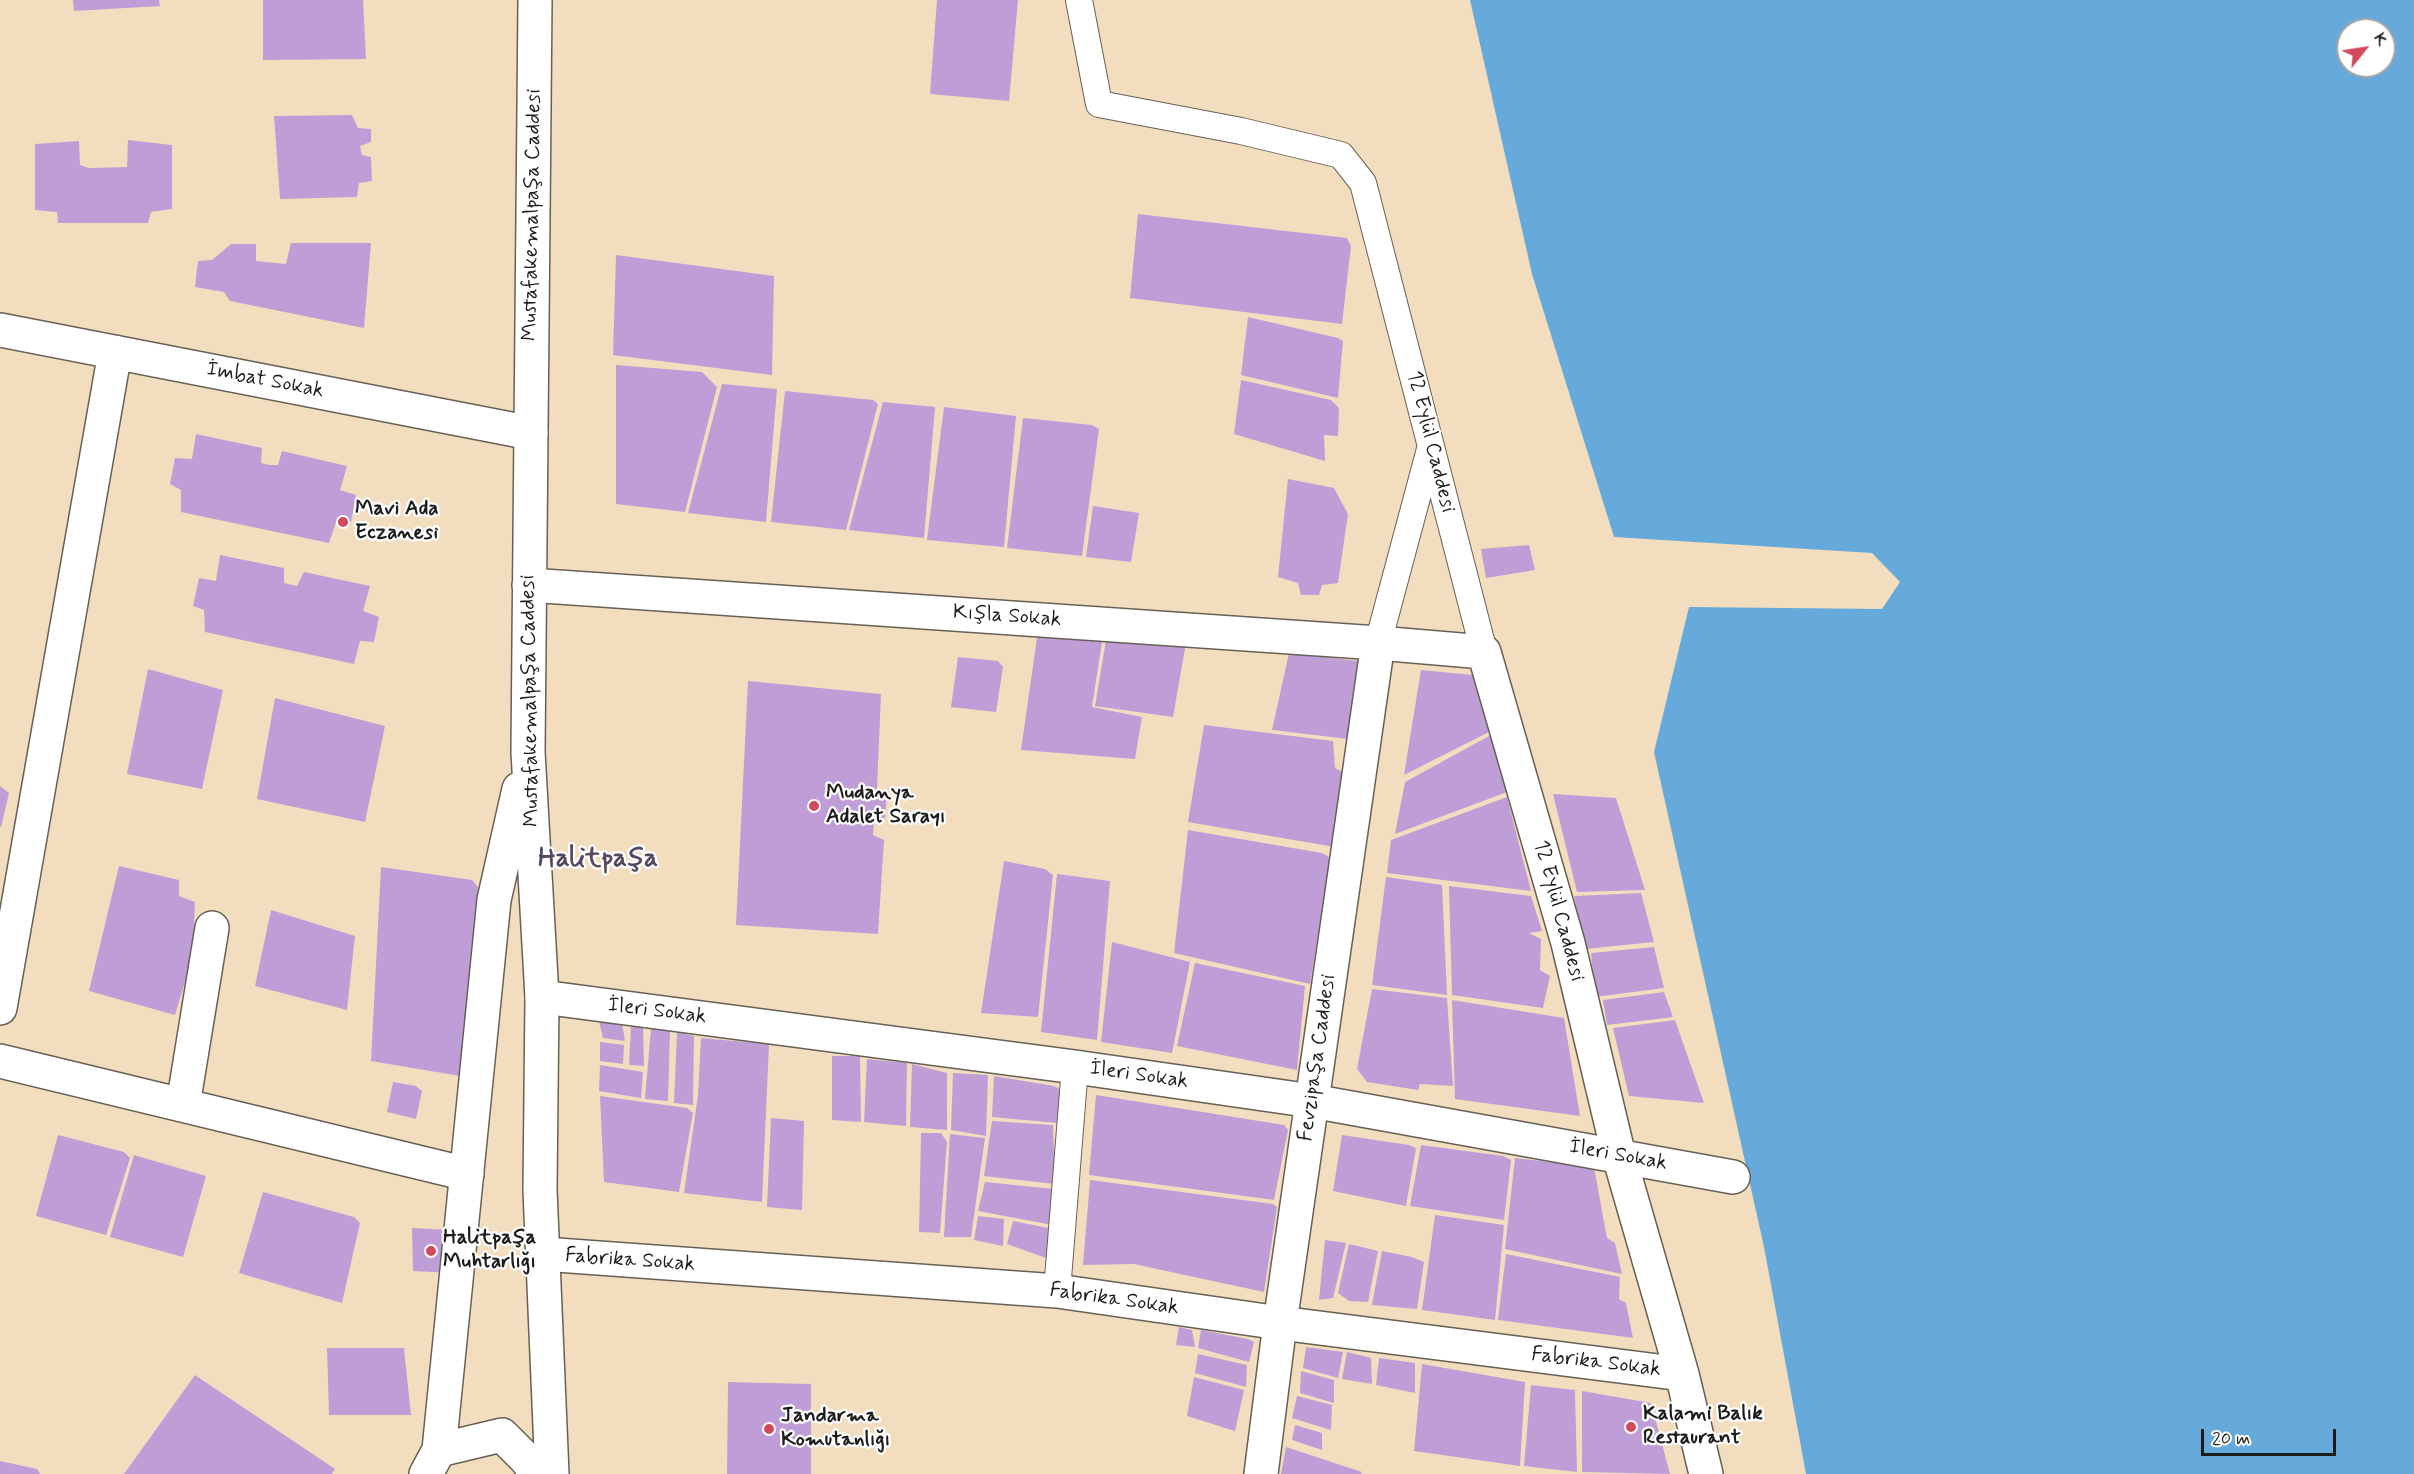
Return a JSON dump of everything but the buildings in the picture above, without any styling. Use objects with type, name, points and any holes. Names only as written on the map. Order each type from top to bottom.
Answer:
[{"type":"street","name":"Mustafakemalpaşa Caddesi","points":[[535,0],[528,752],[542,997],[540,1190],[552,1474]]},
{"type":"street","name":"İmbat Sokak","points":[[0,330],[531,434]]},
{"type":"street","points":[[0,1008],[115,352]]},
{"type":"street","name":"Kışla Sokak","points":[[529,585],[1484,652]]},
{"type":"street","name":"Fevzipaşa Caddesi","points":[[1261,1474],[1280,1323],[1378,643]]},
{"type":"street","name":"12 Eylül Caddesi","points":[[1484,652],[1568,943],[1619,1156],[1682,1374],[1706,1474]]},
{"type":"street","points":[[528,752],[494,900],[467,1174],[433,1462],[502,1435],[527,1460],[536,1474]]},
{"type":"street","points":[[183,1105],[213,928]]},
{"type":"street","name":"İleri Sokak","points":[[542,997],[1075,1067],[1312,1101],[1733,1177]]},
{"type":"street","points":[[0,1061],[467,1174]]},
{"type":"street","name":"Fabrika Sokak","points":[[543,1254],[1057,1291],[1280,1323],[1682,1374]]},
{"type":"lane","name":"12 Eylül Caddesi","points":[[1079,0],[1099,104],[1241,131],[1341,155],[1363,183],[1484,652]]},
{"type":"lane","points":[[1378,643],[1431,447]]},
{"type":"lane","points":[[1057,1291],[1075,1067]]},
{"type":"water","points":[[1470,0],[2414,0],[2414,1474],[1806,1474],[1764,1247],[1654,752],[1689,607],[1882,609],[1900,582],[1872,553],[1614,537],[1532,274]]},
{"type":"place","name":"Mavi Ada Eczanesi","points":[[343,522]]},
{"type":"place","name":"Mudanya Adalet Sarayı","points":[[814,806]]},
{"type":"place","name":"Halitpaşa Muhtarlığı","points":[[431,1251]]},
{"type":"place","name":"Kalami Balık Restaurant","points":[[1631,1427]]},
{"type":"place","name":"Jandarma Komutanlığı","points":[[769,1429]]},
{"type":"district","name":"Halitpaşa","points":[[598,860]]}]
